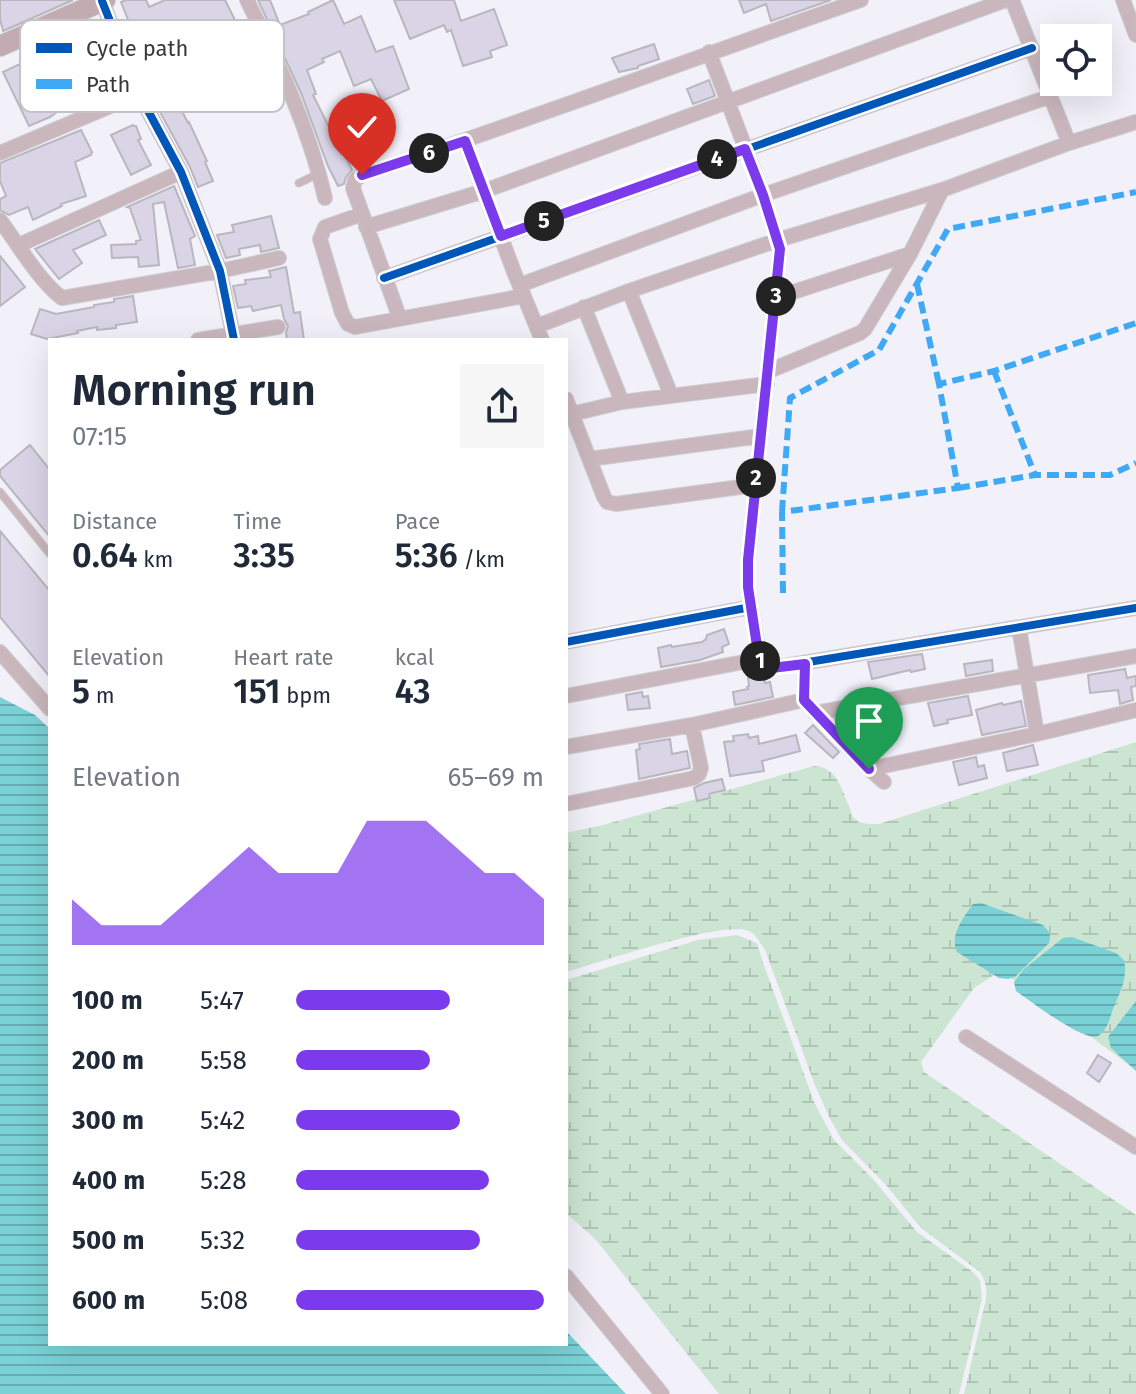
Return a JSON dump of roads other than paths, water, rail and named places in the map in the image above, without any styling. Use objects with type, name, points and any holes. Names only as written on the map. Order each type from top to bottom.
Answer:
[{"type":"main road","points":[[60,20],[103,1]]},
{"type":"main road","points":[[0,46],[20,37]]},
{"type":"street","points":[[247,0],[257,20]]},
{"type":"street","points":[[400,319],[353,188],[355,180],[362,175],[861,0]]},
{"type":"street","points":[[1040,68],[1009,0],[484,191],[325,227],[320,239],[342,313],[348,324],[355,327],[522,290],[763,195],[1051,96],[1069,143]]},
{"type":"street","points":[[1123,0],[1133,17],[1136,35]]},
{"type":"street","points":[[103,1],[110,20]]},
{"type":"street","points":[[384,278],[1032,48]]},
{"type":"street","points":[[709,52],[780,249],[748,560],[748,587],[763,669],[1136,608]]},
{"type":"street","points":[[284,76],[320,173],[325,198]]},
{"type":"street","points":[[0,153],[97,112]]},
{"type":"street","points":[[149,112],[181,172],[220,271],[234,338],[278,327]]},
{"type":"street","points":[[465,141],[540,333],[584,307],[629,291],[778,240],[942,190],[1136,122]]},
{"type":"street","points":[[19,245],[181,172]]},
{"type":"street","points":[[572,414],[622,402],[768,378],[860,333],[910,254],[942,190]]},
{"type":"street","points":[[0,220],[31,265],[62,298],[279,258]]},
{"type":"street","points":[[775,298],[910,254]]},
{"type":"street","points":[[629,291],[671,395]]},
{"type":"street","points":[[584,307],[622,402]]},
{"type":"street","points":[[568,404],[607,502],[616,504],[755,485]]},
{"type":"street","points":[[589,459],[761,436]]},
{"type":"street","points":[[568,642],[751,607]]},
{"type":"street","points":[[1019,628],[1037,734]]},
{"type":"street","points":[[0,652],[48,707]]},
{"type":"street","points":[[815,713],[1136,656]]},
{"type":"street","points":[[568,696],[759,659]]},
{"type":"street","points":[[805,664],[804,700],[884,782]]},
{"type":"street","points":[[568,747],[692,725],[804,700]]},
{"type":"street","points":[[869,769],[1136,710]]},
{"type":"street","points":[[568,804],[694,778],[701,768],[692,725]]},
{"type":"street","points":[[966,1037],[1136,1147]]},
{"type":"street","points":[[568,1278],[662,1394]]},
{"type":"lane","points":[[299,183],[320,173]]},
{"type":"lane","points":[[0,492],[48,552]]},
{"type":"water","points":[[0,697],[35,715],[48,727],[48,1346],[568,1346],[568,1333],[626,1394],[0,1394]]},
{"type":"water","points":[[981,903],[1043,925],[1049,933],[1049,943],[1015,977],[999,978],[957,952],[955,940],[958,927],[973,904]]},
{"type":"water","points":[[1072,937],[1116,953],[1124,960],[1123,985],[1108,1024],[1098,1036],[1070,1027],[1016,991],[1014,982],[1024,969],[1063,938]]},
{"type":"water","points":[[1136,1001],[1136,1071],[1111,1048],[1108,1037]]}]
